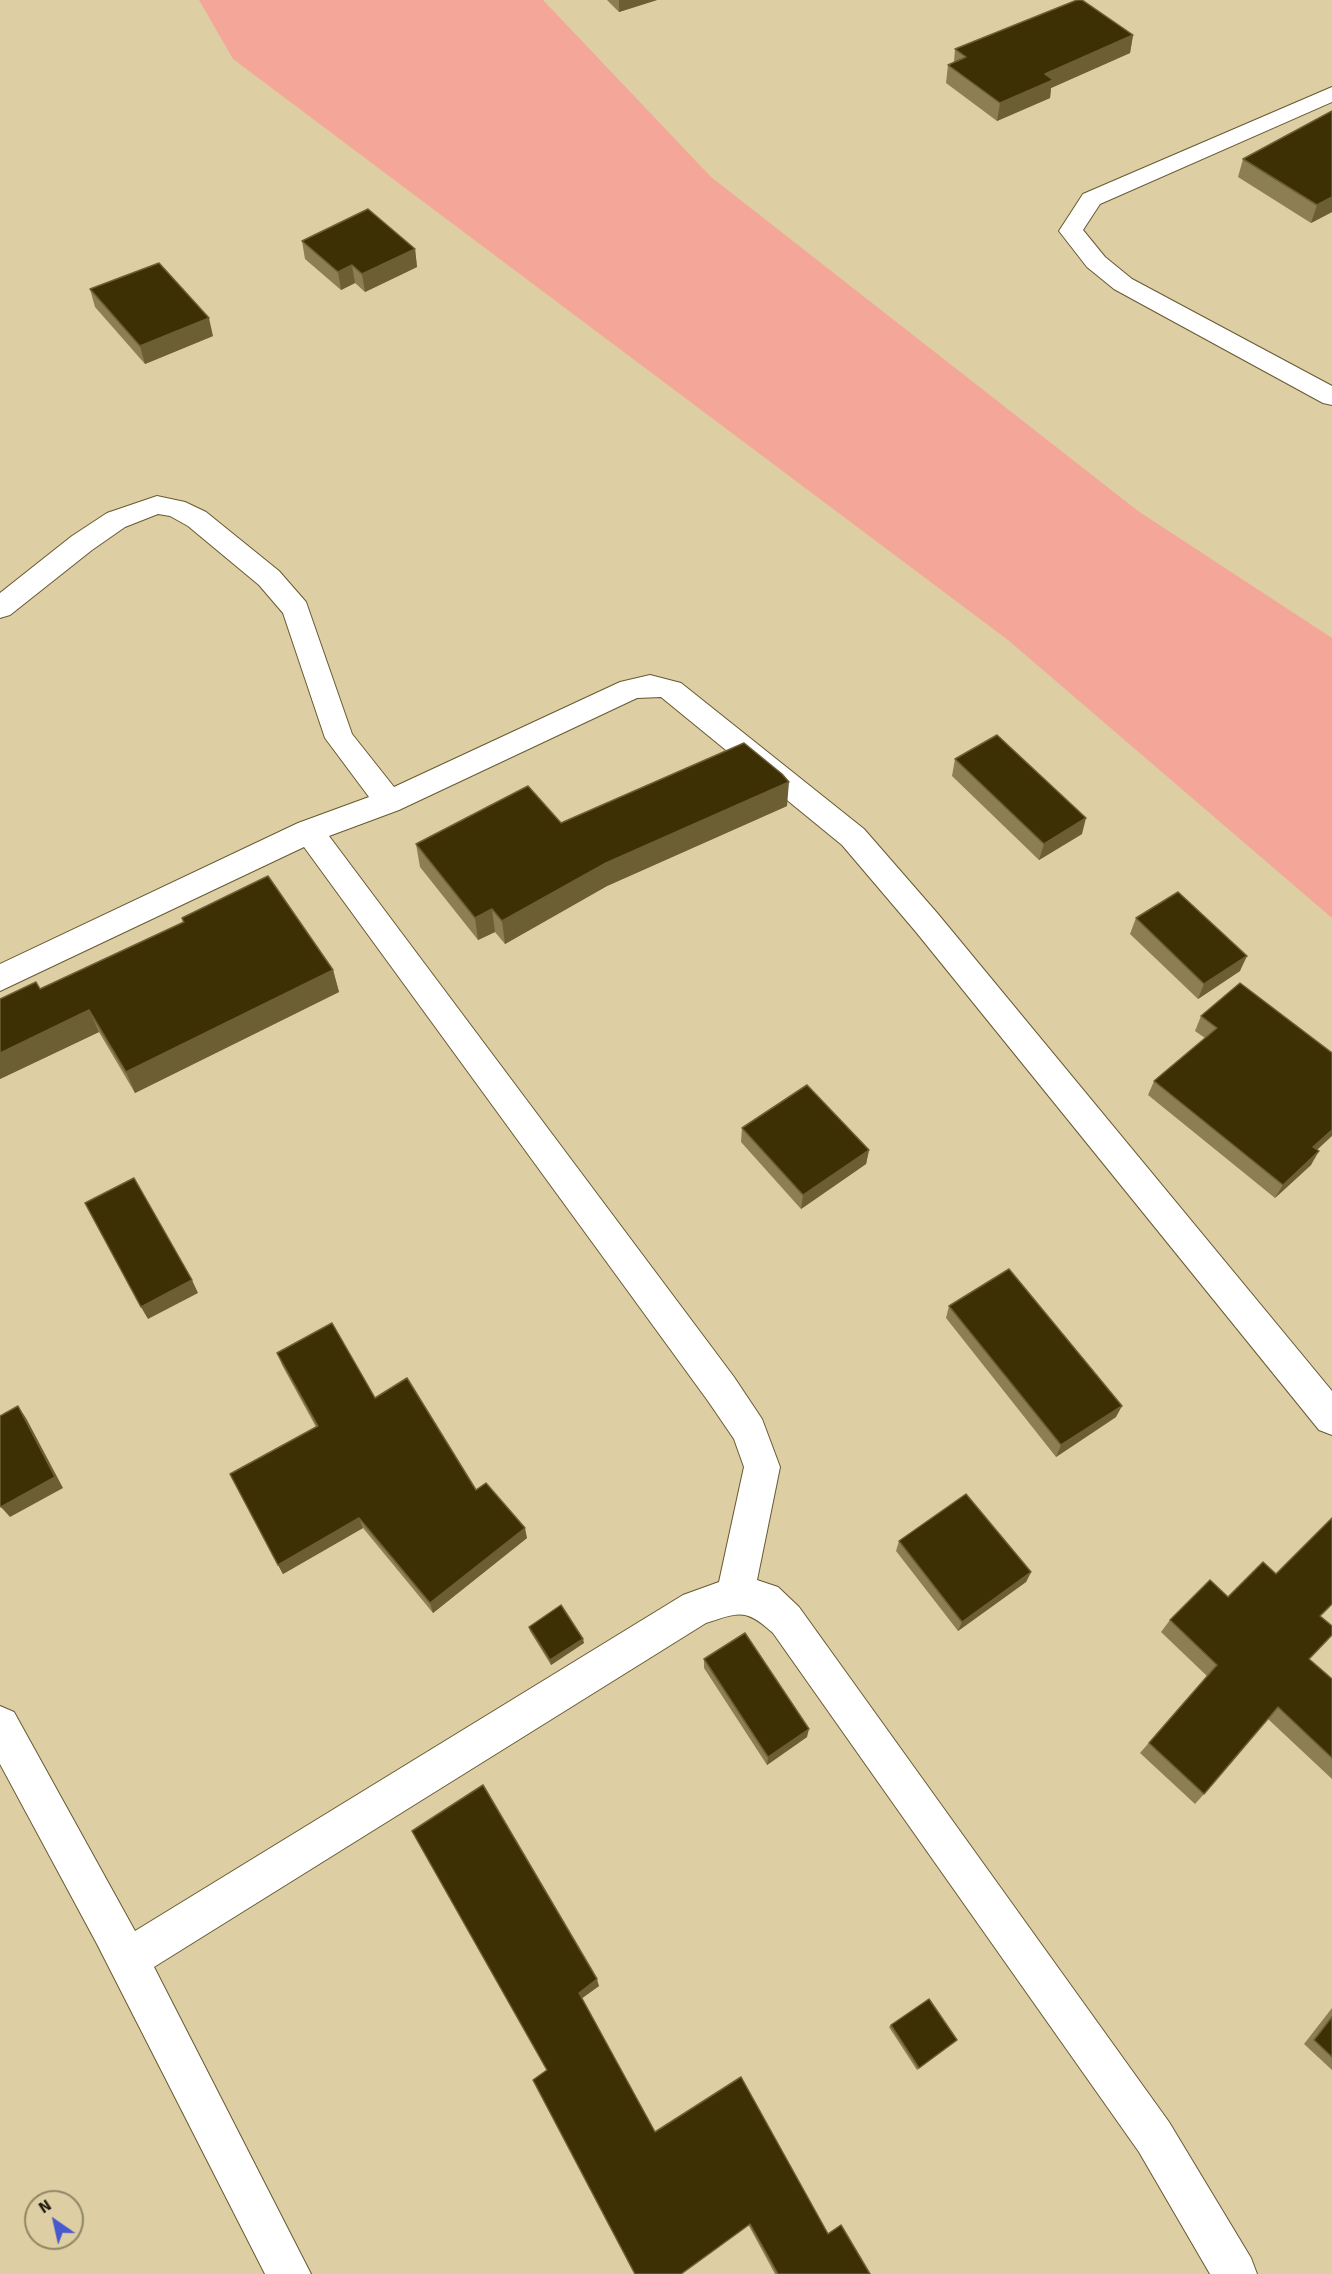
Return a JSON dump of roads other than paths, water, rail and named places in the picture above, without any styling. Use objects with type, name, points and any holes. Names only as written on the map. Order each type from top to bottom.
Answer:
[{"type":"street","points":[[1332,94],[1091,199],[1071,231],[1095,262],[1122,284],[1332,397]]},
{"type":"street","points":[[0,608],[82,543],[116,520],[157,505],[176,508],[197,519],[269,578],[296,609],[339,738],[388,802]]},
{"type":"street","points":[[0,978],[309,831],[388,802],[630,689],[646,685],[661,686],[671,690],[853,837],[927,922],[1332,1418]]},
{"type":"street","points":[[309,831],[721,1389],[749,1431],[762,1467],[735,1595]]},
{"type":"street","points":[[127,1960],[696,1608],[735,1595],[765,1600],[786,1620],[1154,2137],[1235,2274]]},
{"type":"street","points":[[0,1726],[34,1784],[127,1960],[288,2274]]}]
